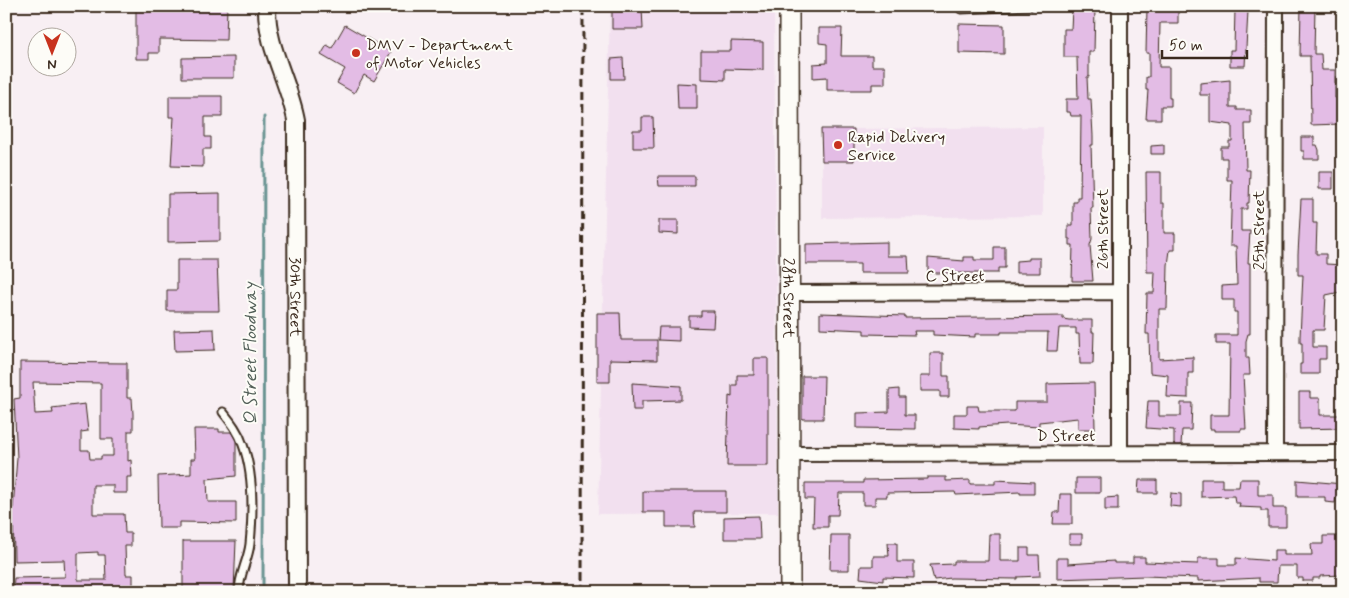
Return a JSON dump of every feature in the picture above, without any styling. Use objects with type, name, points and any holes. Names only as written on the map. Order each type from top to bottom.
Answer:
[{"type":"main road","name":"28th Street","points":[[789,6],[790,592]]},
{"type":"street","name":"30th Street","points":[[268,6],[270,37],[276,58],[291,95],[296,120],[296,592]]},
{"type":"street","name":"26th Street","points":[[1120,6],[1120,452]]},
{"type":"street","name":"25th Street","points":[[1275,453],[1276,6]]},
{"type":"street","name":"C Street","points":[[790,293],[1120,292]]},
{"type":"street","name":"D Street","points":[[790,454],[1343,453]]},
{"type":"lane","points":[[961,9],[1029,6]]},
{"type":"lane","points":[[223,412],[243,445],[249,465],[250,544],[247,559],[240,572],[239,592]]},
{"type":"shaded area","points":[[610,6],[774,6],[778,513],[598,514]]},
{"type":"shaded area","name":"Rapid Delivery Service","points":[[1043,127],[1043,216],[822,218],[822,161],[854,161],[854,129]]},
{"type":"building","points":[[136,6],[227,6],[226,40],[159,39],[159,53],[149,53],[149,59],[136,59]]},
{"type":"building","points":[[1301,6],[1315,6],[1314,54],[1321,54],[1322,70],[1335,70],[1335,98],[1341,98],[1341,124],[1311,125],[1310,56],[1300,56]]},
{"type":"building","points":[[1082,7],[1095,7],[1094,52],[1089,52],[1089,77],[1087,77],[1088,99],[1091,99],[1093,136],[1093,145],[1091,145],[1093,208],[1091,208],[1092,239],[1090,245],[1093,281],[1072,281],[1073,245],[1070,245],[1070,239],[1068,239],[1068,225],[1073,225],[1073,202],[1077,202],[1077,197],[1080,197],[1081,116],[1071,116],[1070,112],[1066,112],[1066,99],[1078,99],[1077,57],[1064,57],[1064,29],[1071,29],[1072,9],[1082,9]]},
{"type":"building","points":[[1147,7],[1178,7],[1178,23],[1160,23],[1159,67],[1169,67],[1169,98],[1171,98],[1171,106],[1161,106],[1161,119],[1146,119],[1148,90],[1146,90],[1146,77],[1149,77],[1149,53],[1146,53]]},
{"type":"building","points":[[612,8],[642,8],[643,29],[612,29]]},
{"type":"building","points":[[1235,9],[1247,9],[1248,11],[1245,66],[1230,66],[1230,50],[1234,50]]},
{"type":"building","points":[[959,24],[1004,25],[1004,54],[959,53]]},
{"type":"building","name":"DMV - Department of Motor Vehicles","points":[[345,25],[391,52],[374,81],[364,75],[354,93],[337,83],[345,69],[321,55],[327,45],[332,48]]},
{"type":"building","points":[[819,28],[842,28],[841,56],[872,56],[872,66],[885,66],[885,84],[872,84],[872,90],[827,90],[827,77],[813,78],[813,64],[827,63],[827,44],[819,43]]},
{"type":"building","points":[[731,41],[763,42],[763,70],[725,69],[725,80],[701,79],[701,51],[731,51]]},
{"type":"building","points":[[234,57],[234,78],[182,78],[182,58]]},
{"type":"building","points":[[623,58],[624,79],[611,79],[611,59]]},
{"type":"building","points":[[1230,80],[1230,107],[1237,107],[1237,110],[1251,110],[1251,124],[1245,124],[1246,170],[1250,170],[1249,203],[1247,203],[1247,209],[1241,209],[1241,231],[1250,231],[1248,263],[1250,263],[1250,334],[1248,334],[1246,341],[1246,358],[1249,358],[1250,375],[1243,375],[1246,429],[1241,429],[1241,431],[1214,431],[1214,429],[1210,429],[1210,415],[1229,415],[1230,344],[1216,344],[1216,335],[1237,335],[1237,312],[1234,312],[1234,300],[1222,300],[1222,286],[1237,285],[1236,246],[1230,246],[1232,180],[1227,180],[1227,158],[1221,158],[1221,147],[1229,147],[1229,141],[1232,141],[1232,125],[1210,122],[1210,95],[1200,95],[1200,83]]},
{"type":"building","points":[[677,83],[697,84],[697,109],[678,109]]},
{"type":"building","points":[[169,96],[222,96],[222,117],[205,117],[205,137],[211,137],[211,149],[203,149],[203,167],[171,166],[174,117],[169,117]]},
{"type":"building","points":[[642,117],[653,117],[654,148],[633,148],[633,130],[642,130]]},
{"type":"building","name":"Rapid Delivery Service","points":[[821,129],[854,129],[854,161],[822,161]]},
{"type":"building","points":[[1301,137],[1314,137],[1314,145],[1317,145],[1319,150],[1319,159],[1304,159],[1304,151],[1301,151]]},
{"type":"building","points":[[1164,145],[1164,154],[1151,154],[1151,146]]},
{"type":"building","points":[[1146,172],[1161,172],[1161,203],[1164,203],[1164,233],[1175,233],[1175,250],[1170,250],[1168,265],[1167,309],[1159,309],[1159,359],[1193,357],[1193,373],[1188,373],[1188,398],[1167,397],[1168,375],[1150,373],[1149,334],[1146,334],[1147,293],[1154,293],[1155,272],[1147,272]]},
{"type":"building","points":[[1319,172],[1333,172],[1333,189],[1319,189]]},
{"type":"building","points":[[658,176],[695,176],[695,186],[659,186]]},
{"type":"building","points":[[220,193],[220,241],[168,242],[168,194]]},
{"type":"building","points":[[1301,199],[1313,199],[1313,223],[1317,223],[1316,254],[1326,254],[1326,264],[1343,265],[1340,292],[1326,295],[1324,330],[1313,330],[1313,347],[1326,347],[1326,359],[1319,359],[1319,374],[1300,374],[1300,364],[1302,364],[1302,343],[1300,343],[1300,337],[1303,275],[1298,275],[1298,254]]},
{"type":"building","points":[[659,220],[678,220],[678,234],[659,233]]},
{"type":"building","points":[[887,242],[887,256],[908,256],[909,273],[860,273],[860,264],[806,264],[806,244]]},
{"type":"building","points":[[994,247],[1005,247],[1005,268],[998,268],[998,273],[928,273],[928,258],[964,261],[964,257],[974,257],[974,260],[994,260]]},
{"type":"building","points":[[1029,258],[1040,258],[1040,273],[1016,273],[1016,261],[1029,260]]},
{"type":"building","points":[[177,260],[217,260],[219,311],[167,311],[167,290],[177,290]]},
{"type":"building","points":[[701,311],[714,311],[713,328],[689,327],[689,316],[701,316]]},
{"type":"building","points":[[597,313],[620,313],[621,340],[657,340],[657,360],[610,359],[610,382],[597,382]]},
{"type":"building","points":[[820,313],[905,316],[905,318],[1063,316],[1063,319],[1069,320],[1092,320],[1092,332],[1094,332],[1093,364],[1080,364],[1079,334],[1076,334],[1076,328],[1059,328],[1057,351],[1047,351],[1048,332],[1001,332],[1001,334],[975,334],[975,337],[933,335],[933,331],[914,331],[915,335],[864,334],[864,330],[820,328]]},
{"type":"building","points":[[659,327],[679,327],[679,341],[658,340]]},
{"type":"building","points":[[214,329],[215,350],[175,351],[174,330]]},
{"type":"building","points":[[930,353],[943,353],[943,376],[949,376],[949,397],[940,397],[940,391],[920,391],[920,376],[930,376]]},
{"type":"building","points":[[754,358],[768,358],[768,466],[727,466],[729,396],[732,397],[732,385],[737,385],[737,375],[754,375]]},
{"type":"building","points":[[20,362],[127,363],[127,398],[132,398],[133,414],[133,431],[128,431],[128,461],[131,460],[132,477],[127,477],[127,493],[113,493],[113,485],[93,485],[93,514],[124,514],[125,533],[131,533],[131,546],[125,546],[126,575],[133,575],[133,588],[127,588],[127,592],[13,592],[14,578],[65,577],[64,560],[14,561],[13,508],[17,458],[14,399],[20,398]],"holes":[[[33,382],[101,383],[101,439],[113,439],[113,456],[101,456],[101,459],[90,459],[89,450],[81,450],[81,432],[88,431],[85,404],[52,408],[53,413],[35,414]],[[98,552],[98,555],[105,555],[106,580],[78,580],[78,553]]]},
{"type":"building","points":[[802,376],[824,376],[823,419],[802,419]]},
{"type":"building","points":[[632,383],[681,386],[681,400],[642,401],[642,410],[633,410]]},
{"type":"building","points":[[1094,383],[1095,429],[1078,429],[1078,418],[1039,422],[1039,427],[1007,425],[979,427],[979,429],[954,428],[954,414],[967,414],[967,406],[978,406],[979,411],[1015,411],[1015,402],[1047,402],[1047,384]]},
{"type":"building","points":[[899,389],[899,397],[905,397],[905,415],[915,415],[915,429],[857,428],[857,413],[889,412],[889,390]]},
{"type":"building","points":[[1299,392],[1310,392],[1310,398],[1320,398],[1320,415],[1343,415],[1343,428],[1299,429]]},
{"type":"building","points":[[1148,401],[1159,401],[1159,416],[1181,416],[1181,403],[1192,403],[1191,430],[1182,430],[1181,445],[1174,445],[1174,430],[1146,428]]},
{"type":"building","points":[[194,429],[219,429],[219,432],[231,432],[236,441],[236,476],[207,479],[208,502],[236,502],[236,523],[179,522],[179,528],[159,528],[158,476],[191,474],[191,459],[195,459]]},
{"type":"building","points":[[927,477],[946,477],[946,481],[970,480],[970,484],[995,484],[995,480],[1034,482],[1034,494],[1020,494],[1020,492],[956,495],[955,492],[887,493],[887,497],[875,497],[875,505],[863,505],[863,493],[839,493],[838,515],[828,515],[828,527],[813,527],[814,499],[805,499],[805,483],[863,483],[863,480],[927,479]]},
{"type":"building","points":[[1076,478],[1100,478],[1100,493],[1076,493]]},
{"type":"building","points":[[1201,479],[1222,479],[1222,487],[1239,487],[1240,479],[1258,479],[1258,495],[1273,495],[1273,508],[1286,508],[1286,527],[1268,527],[1268,511],[1261,511],[1261,508],[1239,507],[1240,503],[1235,503],[1234,496],[1201,497]]},
{"type":"building","points":[[1139,480],[1157,480],[1157,493],[1138,493]]},
{"type":"building","points":[[1297,480],[1343,484],[1343,497],[1336,497],[1335,503],[1325,502],[1325,497],[1297,497]]},
{"type":"building","points":[[643,491],[726,491],[726,512],[694,512],[695,527],[666,527],[666,512],[643,512]]},
{"type":"building","points":[[1171,493],[1181,494],[1181,507],[1170,506]]},
{"type":"building","points":[[1060,494],[1072,494],[1072,524],[1053,524],[1054,512],[1059,512]]},
{"type":"building","points":[[1118,497],[1118,510],[1105,510],[1105,498]]},
{"type":"building","points":[[759,516],[760,539],[724,539],[724,517]]},
{"type":"building","points":[[989,534],[1000,534],[1000,561],[1020,561],[1020,548],[1029,548],[1029,555],[1039,555],[1040,576],[1017,577],[1017,579],[951,578],[934,580],[930,565],[954,564],[954,561],[988,561]]},
{"type":"building","points":[[1069,534],[1082,534],[1082,544],[1069,544]]},
{"type":"building","points":[[831,535],[849,535],[849,570],[830,570]]},
{"type":"building","points":[[1323,536],[1343,536],[1343,575],[1320,576],[1320,578],[1313,578],[1313,581],[1303,581],[1303,578],[1297,578],[1297,566],[1278,566],[1277,582],[1259,582],[1259,578],[1198,581],[1198,578],[1145,576],[1057,579],[1057,558],[1068,558],[1068,564],[1114,561],[1114,563],[1133,563],[1133,557],[1145,557],[1145,562],[1198,564],[1198,558],[1219,558],[1219,565],[1236,565],[1236,558],[1274,561],[1274,550],[1284,550],[1284,555],[1312,555],[1311,544],[1323,544]]},
{"type":"building","points":[[183,541],[236,541],[234,590],[183,590]]},
{"type":"building","points":[[888,543],[897,543],[897,562],[914,562],[914,578],[883,577],[883,581],[860,578],[861,566],[873,566],[873,556],[889,556]]},
{"type":"waterway","name":"Q Street Floodway","points":[[263,592],[264,117]]},
{"type":"railway","points":[[582,592],[583,6]]},
{"type":"place","name":"DMV - Department of Motor Vehicles","points":[[356,53]]},
{"type":"place","name":"Rapid Delivery Service","points":[[838,145]]}]
